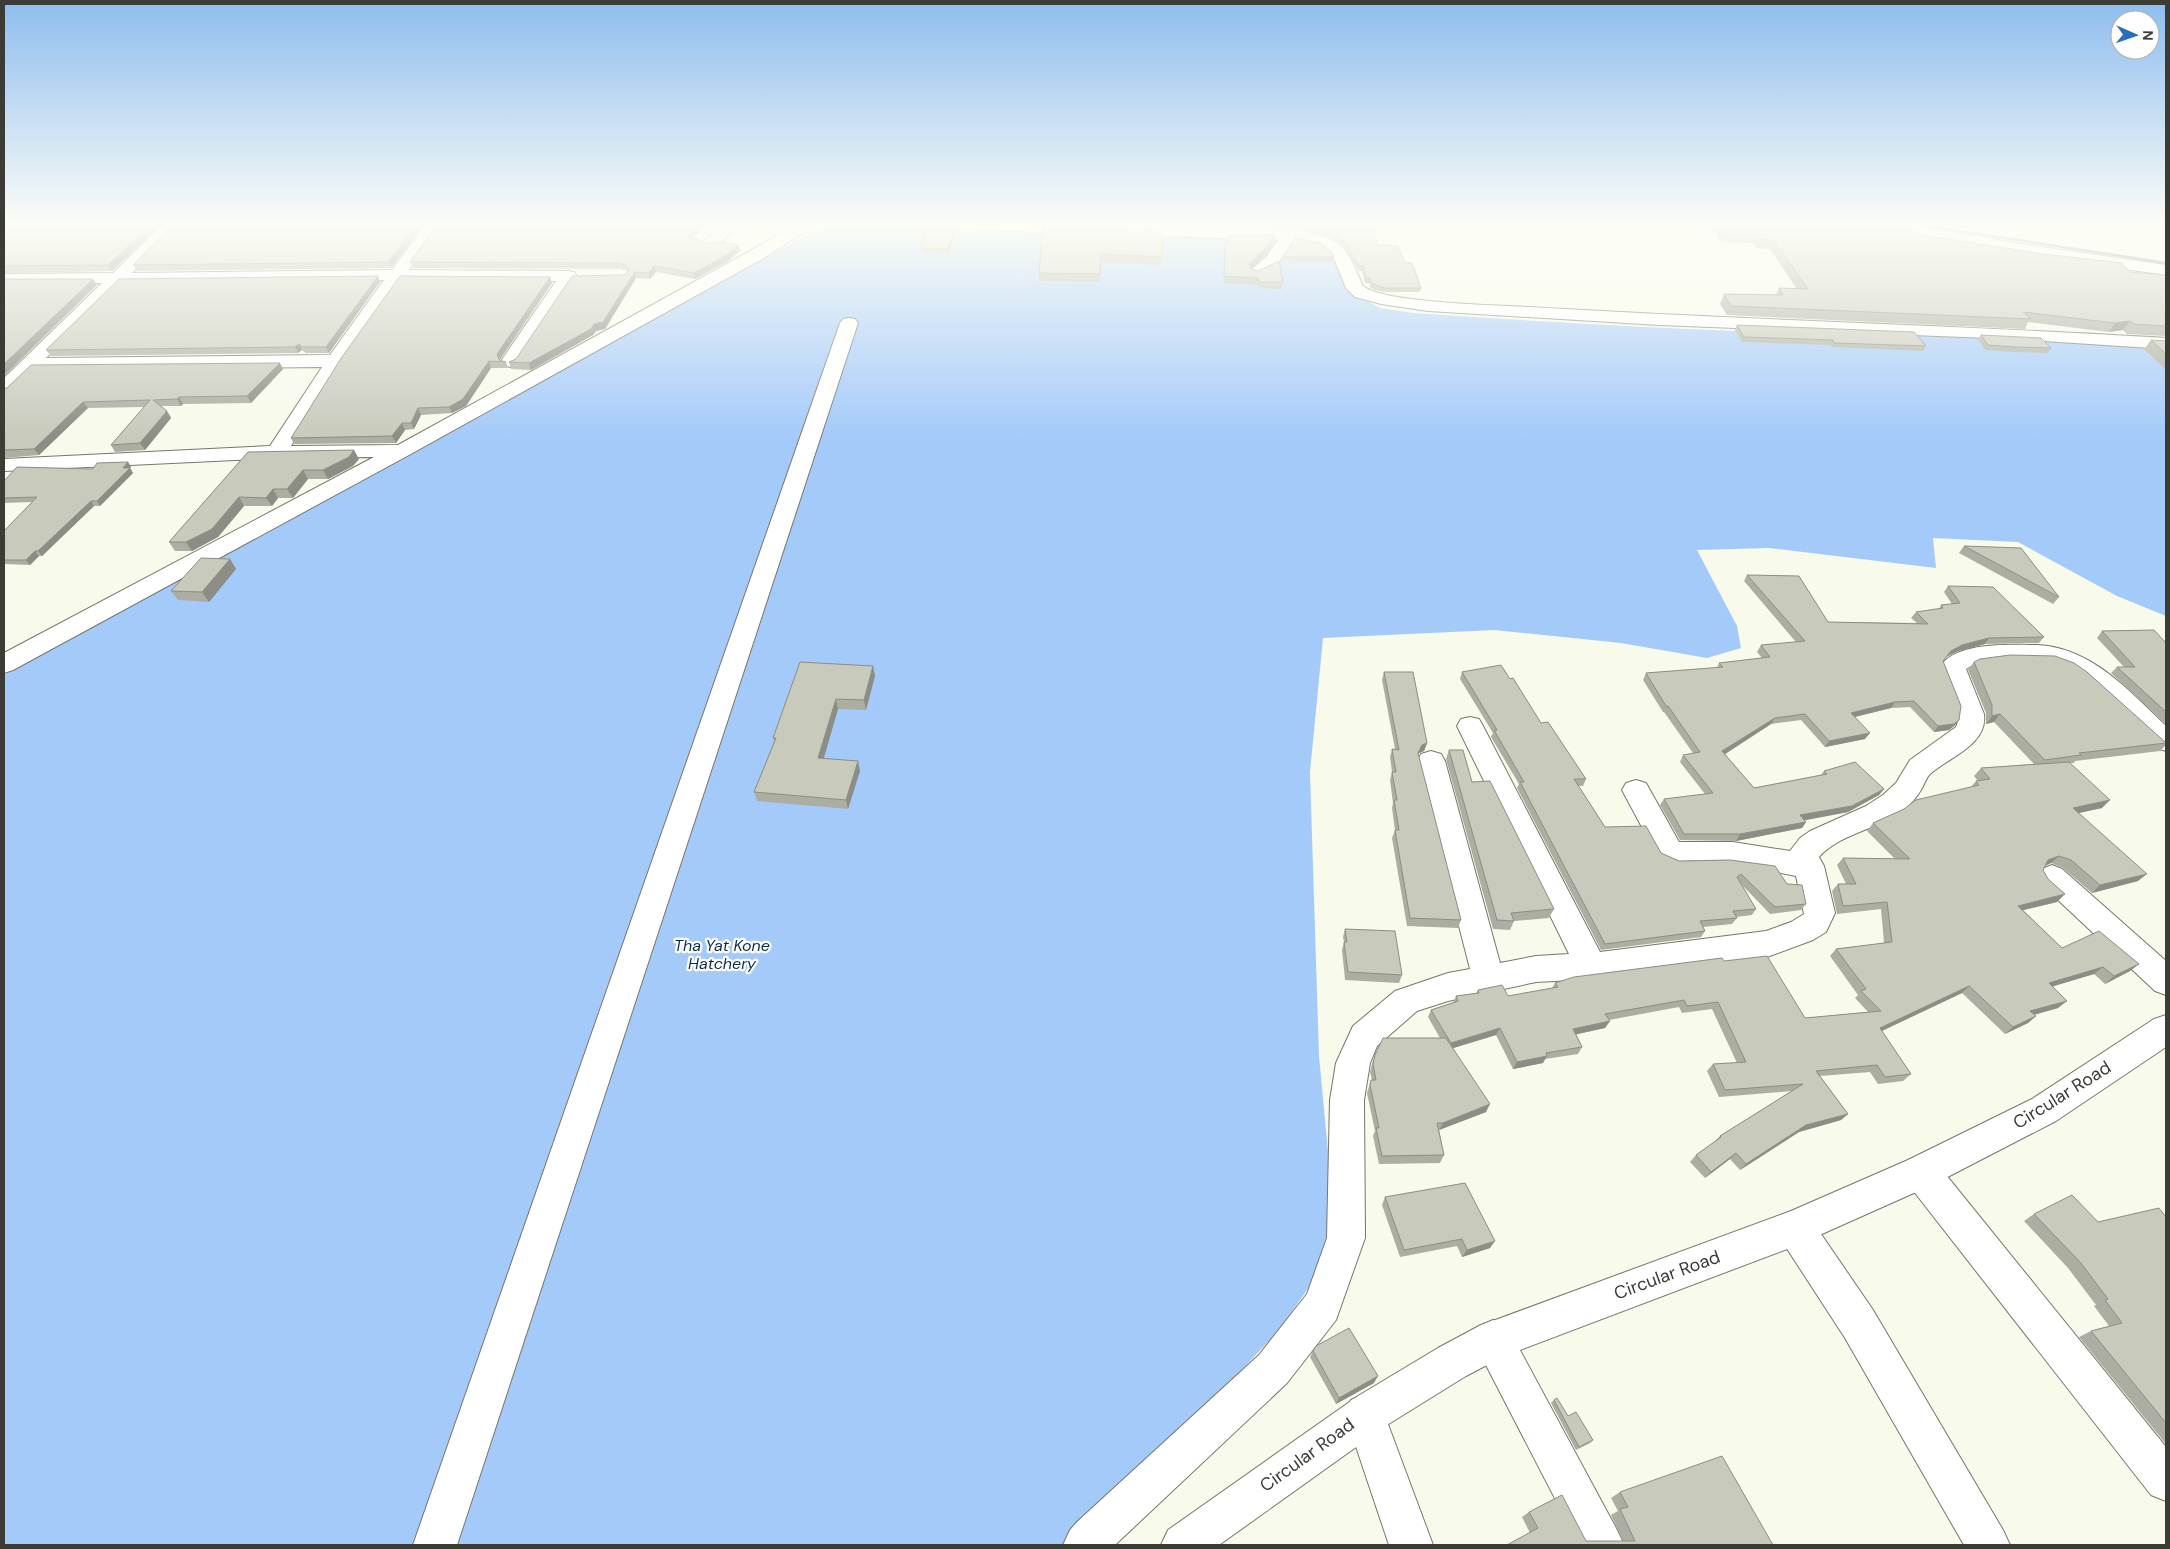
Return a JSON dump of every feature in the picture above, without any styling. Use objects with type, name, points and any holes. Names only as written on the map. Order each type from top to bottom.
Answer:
[{"type":"street","points":[[4,389],[17,370],[100,294]]},
{"type":"street","points":[[276,452],[335,361],[382,294]]},
{"type":"street","points":[[510,361],[562,294]]},
{"type":"street","points":[[4,664],[402,451],[685,294]]},
{"type":"street","points":[[1365,294],[1381,300],[1405,304],[1549,314],[2014,334],[2166,344]]},
{"type":"street","points":[[435,1545],[849,323]]},
{"type":"street","points":[[17,370],[335,361]]},
{"type":"street","points":[[4,465],[276,452],[402,451]]},
{"type":"street","points":[[1086,1545],[1092,1536],[1273,1369],[1322,1306],[1346,1238],[1347,1100],[1353,1063],[1365,1036],[1406,1001],[1448,986],[1536,970],[1591,966],[1766,944],[1802,931],[1815,923],[1820,914],[1809,866],[1802,856],[1820,838],[1885,808],[1896,800],[1910,784],[1920,767],[1950,747],[1970,729],[1972,719],[1954,677],[1953,666],[1958,661],[1970,657],[2010,654],[2044,654],[2066,657],[2093,677],[2166,742]]},
{"type":"street","points":[[1470,726],[1591,966]]},
{"type":"street","points":[[1431,761],[1489,980]]},
{"type":"street","points":[[1636,790],[1669,851],[1673,854],[1733,853],[1809,866]]},
{"type":"street","points":[[2052,877],[2166,981]]},
{"type":"street","name":"Circular Road","points":[[1182,1545],[1365,1414],[1448,1362],[1493,1340],[1794,1228],[1921,1172],[2044,1110],[2166,1029]]},
{"type":"street","points":[[1921,1172],[2166,1480]]},
{"type":"street","points":[[1794,1228],[1859,1324],[1988,1545]]},
{"type":"street","points":[[1493,1340],[1602,1545]]},
{"type":"street","points":[[1365,1414],[1412,1545]]},
{"type":"water","name":"Tha Yat Kone Hatchery","points":[[699,294],[1358,294],[1359,297],[1380,308],[1414,313],[1765,332],[2016,340],[2166,350],[2166,616],[2117,596],[2018,542],[1933,538],[1936,568],[1769,548],[1697,550],[1737,626],[1741,648],[1707,658],[1621,643],[1494,630],[1323,638],[1310,772],[1319,1056],[1337,1247],[1279,1330],[1123,1497],[1062,1545],[4,1545],[4,675]]},
{"type":"building","points":[[4,294],[77,294],[4,364]]},
{"type":"building","points":[[103,294],[365,294],[326,347],[302,347],[299,344],[295,347],[46,350]]},
{"type":"building","points":[[387,294],[538,294],[497,354],[499,360],[506,362],[489,361],[463,399],[449,407],[418,408],[411,423],[402,423],[392,436],[291,438],[342,357]]},
{"type":"building","points":[[560,294],[621,294],[603,322],[594,324],[591,329],[529,363],[509,362],[516,359]]},
{"type":"building","points":[[1724,294],[2166,294],[2166,326],[2134,324],[2130,321],[2115,323],[2023,312],[2031,319],[1731,306]]},
{"type":"building","points":[[1737,325],[1914,332],[1926,346],[1834,343],[1833,340],[1744,337]]},
{"type":"building","points":[[1981,335],[2041,338],[2051,348],[1988,345]]},
{"type":"building","points":[[2151,340],[2166,341],[2166,354]]},
{"type":"building","points":[[280,363],[247,396],[179,397],[177,399],[153,400],[167,411],[140,443],[111,445],[150,400],[83,402],[34,449],[4,450],[4,388],[7,388],[31,365]]},
{"type":"building","points":[[354,450],[349,457],[323,470],[303,470],[287,489],[273,489],[266,498],[239,497],[212,529],[186,542],[169,542],[248,452]]},
{"type":"building","points":[[128,462],[123,468],[130,468],[97,501],[91,501],[38,551],[35,551],[26,560],[4,560],[4,531],[37,497],[4,498],[4,481],[17,467],[93,469],[97,463]]},
{"type":"building","points":[[1964,546],[2021,548],[2059,597]]},
{"type":"building","points":[[201,558],[230,559],[202,592],[171,591]]},
{"type":"building","points":[[1747,575],[1799,576],[1828,622],[1928,624],[1916,612],[1943,608],[1941,605],[1960,603],[1948,586],[1993,587],[2044,637],[1989,638],[1962,645],[1951,651],[1943,661],[1961,706],[1959,720],[1954,724],[1938,726],[1914,701],[1895,702],[1851,713],[1870,733],[1829,741],[1805,714],[1775,718],[1722,751],[1754,788],[1827,774],[1824,771],[1855,762],[1884,789],[1852,806],[1800,815],[1806,822],[1740,834],[1684,834],[1664,799],[1713,793],[1683,755],[1700,752],[1668,706],[1666,706],[1646,673],[1723,667],[1719,663],[1770,657],[1761,645],[1805,641]]},
{"type":"building","points":[[2154,630],[2166,643],[2166,712],[2117,667],[2135,667],[2102,631]]},
{"type":"building","points":[[2010,655],[2055,656],[2074,663],[2087,672],[2166,743],[2079,753],[2081,755],[2045,760],[2000,714],[1992,716],[1992,705],[1974,662],[1980,659]]},
{"type":"building","points":[[800,662],[873,666],[864,700],[836,699],[818,758],[858,761],[846,800],[754,792],[776,738],[773,738]]},
{"type":"building","points":[[1501,665],[1510,679],[1513,678],[1541,723],[1548,722],[1586,779],[1574,779],[1605,827],[1646,826],[1661,853],[1679,861],[1730,860],[1775,866],[1787,884],[1802,885],[1806,904],[1775,907],[1741,874],[1737,877],[1756,909],[1733,911],[1737,918],[1700,921],[1705,931],[1605,944],[1520,782],[1524,782],[1494,730],[1497,730],[1462,672]]},
{"type":"building","points":[[1384,672],[1413,672],[1427,743],[1422,745],[1418,753],[1461,920],[1410,918],[1395,830],[1399,830],[1394,800],[1397,800],[1392,772],[1396,772],[1392,749],[1399,750]]},
{"type":"building","points":[[1449,750],[1463,750],[1472,782],[1490,781],[1554,909],[1511,913],[1514,921],[1497,920]]},
{"type":"building","points":[[2069,762],[2110,800],[2073,808],[2147,874],[2100,885],[2071,860],[2059,856],[2048,860],[2043,870],[2048,879],[2065,894],[2018,906],[2062,948],[2099,931],[2139,964],[2114,976],[2103,967],[2049,983],[2067,1001],[2030,1011],[2036,1016],[2013,1027],[1969,986],[1880,1028],[1911,1074],[1885,1077],[1877,1065],[1816,1071],[1848,1114],[1806,1125],[1746,1164],[1736,1153],[1711,1172],[1696,1155],[1720,1136],[1803,1084],[1725,1090],[1713,1064],[1746,1062],[1718,1002],[1687,1006],[1684,1000],[1605,1014],[1610,1021],[1573,1029],[1582,1047],[1546,1053],[1547,1056],[1517,1062],[1500,1028],[1451,1043],[1431,1010],[1458,1001],[1456,996],[1479,993],[1478,990],[1502,985],[1508,996],[1558,987],[1555,983],[1574,977],[1722,958],[1724,961],[1767,956],[1805,1018],[1881,1011],[1861,991],[1866,989],[1836,949],[1892,942],[1887,902],[1843,906],[1838,884],[1856,884],[1843,858],[1910,859],[1873,823],[1904,809],[1916,800],[1979,785],[1976,781],[1990,779],[1981,768]]},
{"type":"building","points":[[1345,929],[1395,931],[1402,975],[1348,972],[1344,942],[1347,942]]},
{"type":"building","points":[[1383,1038],[1446,1038],[1490,1104],[1443,1123],[1437,1123],[1444,1155],[1382,1156],[1376,1128],[1379,1128],[1370,1085],[1371,1080],[1376,1080],[1373,1064]]},
{"type":"building","points":[[1465,1183],[1495,1241],[1467,1250],[1462,1239],[1404,1250],[1385,1197]]},
{"type":"building","points":[[2072,1195],[2098,1222],[2159,1208],[2166,1217],[2166,1423],[2091,1331],[2122,1323],[2105,1300],[2108,1299],[2080,1262],[2034,1214]]},
{"type":"building","points":[[1349,1328],[1378,1376],[1339,1398],[1313,1351],[1316,1346]]},
{"type":"building","points":[[1557,1398],[1568,1416],[1576,1412],[1593,1440],[1579,1447],[1554,1400]]},
{"type":"building","points":[[1722,1456],[1773,1545],[1507,1545],[1538,1528],[1529,1512],[1562,1495],[1586,1541],[1635,1541],[1620,1509],[1628,1507],[1620,1492]]}]
